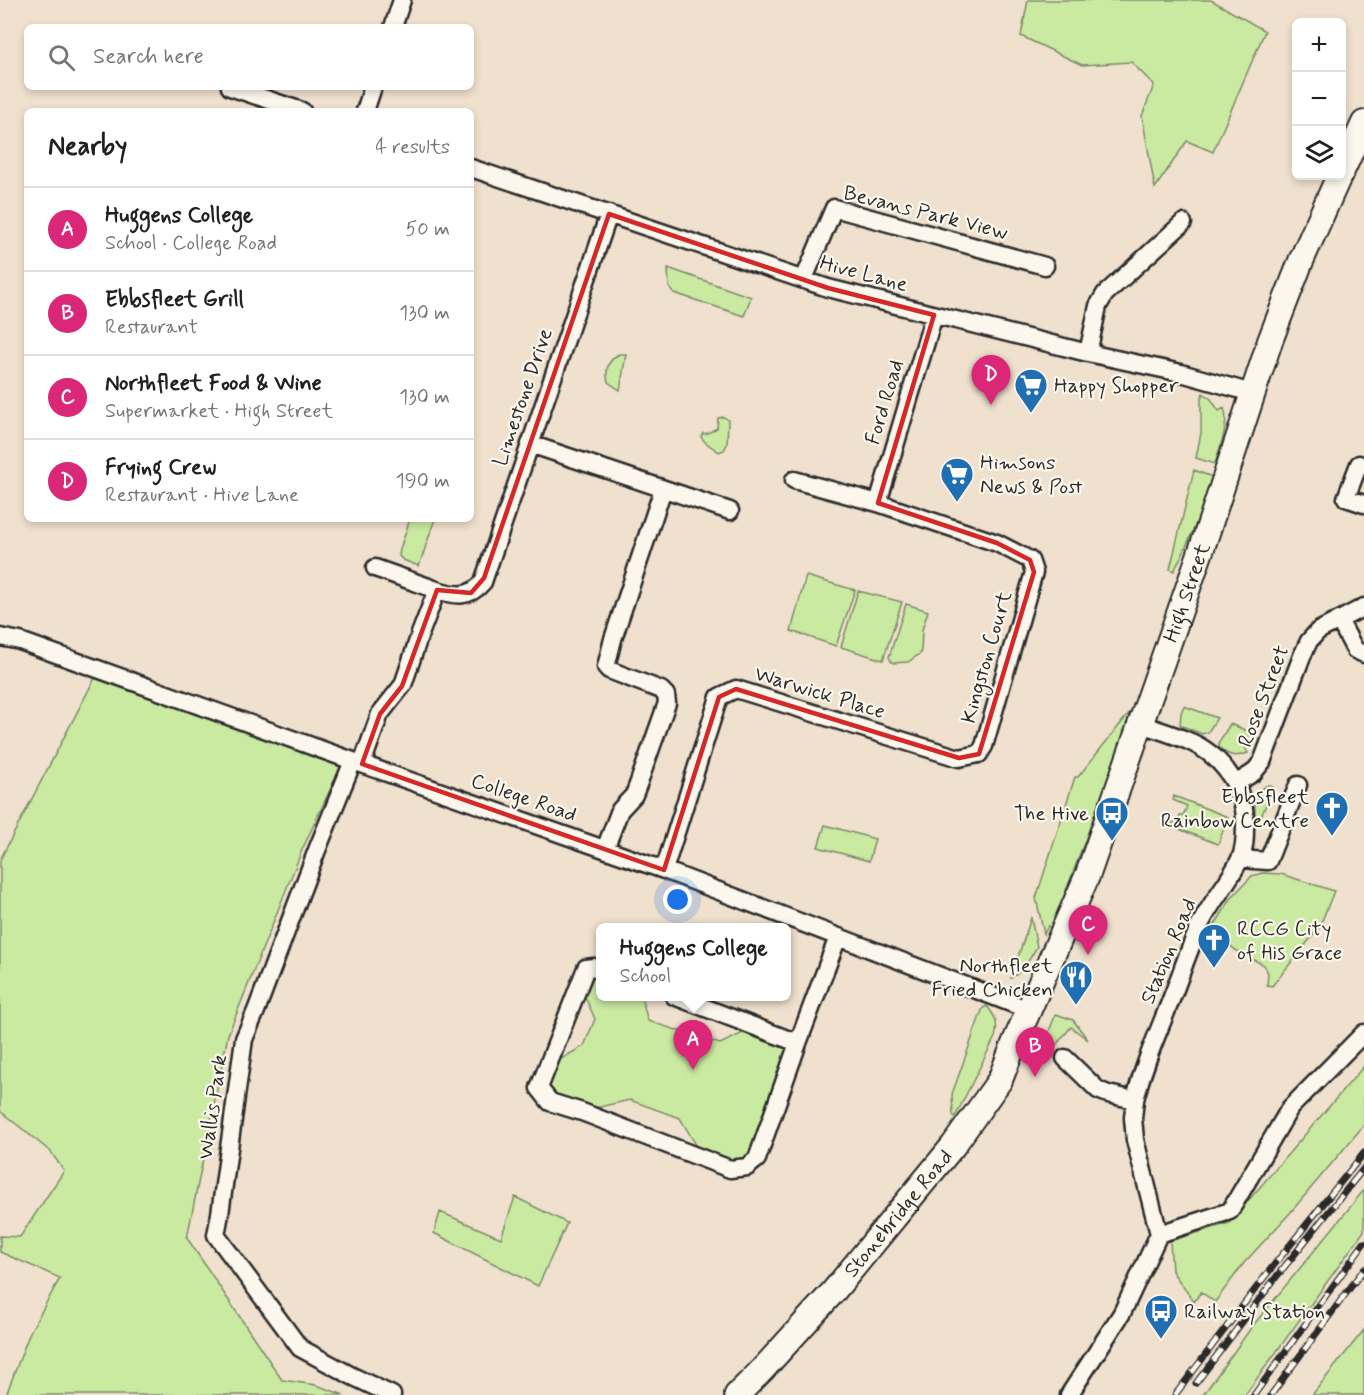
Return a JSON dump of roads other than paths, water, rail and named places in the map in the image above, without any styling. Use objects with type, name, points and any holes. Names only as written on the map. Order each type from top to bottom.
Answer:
[{"type":"main road","points":[[1346,161],[1364,123]]},
{"type":"main road","name":"High Street","points":[[1029,1010],[1088,874],[1203,544],[1270,340],[1301,261],[1338,180]]},
{"type":"main road","name":"Stonebridge Road","points":[[737,1395],[833,1292],[953,1146],[1000,1080],[1029,1010]]},
{"type":"street","points":[[394,24],[402,0]]},
{"type":"street","points":[[239,90],[293,108]]},
{"type":"street","points":[[366,108],[372,90]]},
{"type":"street","name":"Hive Lane","points":[[474,169],[846,293],[1088,353],[1181,373],[1252,393]]},
{"type":"street","name":"Bevans Park View","points":[[804,279],[834,208],[1045,266]]},
{"type":"street","name":"Limestone Drive","points":[[375,568],[453,594],[464,594],[476,590],[483,582],[609,214]]},
{"type":"street","points":[[1088,353],[1098,306],[1105,294],[1183,223]]},
{"type":"street","name":"Ford Road","points":[[878,503],[934,315]]},
{"type":"street","points":[[530,444],[730,511]]},
{"type":"street","points":[[1359,464],[1347,498],[1364,504]]},
{"type":"street","points":[[794,480],[878,503]]},
{"type":"street","points":[[605,849],[620,810],[634,795],[667,703],[666,695],[662,691],[609,670],[606,665],[663,489]]},
{"type":"street","name":"Kingston Court","points":[[878,503],[997,543],[1030,560],[1034,572],[984,746],[979,754]]},
{"type":"street","name":"Wallis Park","points":[[392,1395],[300,1348],[216,1235],[244,1039],[316,850],[380,714],[403,685],[437,590]]},
{"type":"street","name":"Rose Street","points":[[1235,784],[1253,773],[1262,762],[1309,641],[1318,631],[1364,607]]},
{"type":"street","points":[[1339,620],[1355,650],[1364,654]]},
{"type":"street","name":"College Road","points":[[0,637],[20,640],[357,763],[664,870],[1029,1010]]},
{"type":"street","name":"Warwick Place","points":[[664,870],[719,697],[736,689],[959,758],[979,754]]},
{"type":"street","name":"Station Road","points":[[1141,724],[1192,742],[1204,750],[1222,766],[1235,784],[1245,812],[1242,857],[1209,909],[1194,938],[1145,1067],[1135,1100],[1133,1118],[1135,1140],[1159,1234]]},
{"type":"street","points":[[1242,857],[1268,861],[1298,785]]},
{"type":"street","points":[[596,968],[586,968],[539,1088],[550,1101],[730,1169],[747,1167],[758,1159],[838,937]]},
{"type":"street","points":[[687,1001],[798,1043]]},
{"type":"street","points":[[1069,1395],[1122,1313],[1159,1234],[1230,1212],[1290,1108],[1364,1033]]},
{"type":"street","points":[[1065,1058],[1098,1090],[1135,1100]]},
{"type":"railway","points":[[1175,1395],[1266,1275],[1364,1153]]},
{"type":"railway","points":[[1196,1383],[1277,1276],[1364,1168]]},
{"type":"railway","points":[[1254,1395],[1364,1243]]},
{"type":"railway","points":[[1271,1395],[1364,1269]]},
{"type":"place","name":"Frying Crew","points":[[991,405]]},
{"type":"place","name":"Happy Shopper","points":[[1031,414]]},
{"type":"place","name":"Himsons News & Post","points":[[957,503]]},
{"type":"place","name":"Ebbsfleet Rainbow Centre","points":[[1332,837]]},
{"type":"place","name":"The Hive","points":[[1112,842]]},
{"type":"place","name":"Northfleet Food & Wine","points":[[1088,955]]},
{"type":"place","name":"RCCG City of His Grace","points":[[1214,969]]},
{"type":"place","name":"Northfleet Fried Chicken","points":[[1076,1006]]},
{"type":"place","name":"Huggens College","points":[[693,1070]]},
{"type":"place","name":"Ebbsfleet Grill","points":[[1035,1077]]},
{"type":"place","name":"Railway Station","points":[[1161,1340]]}]
